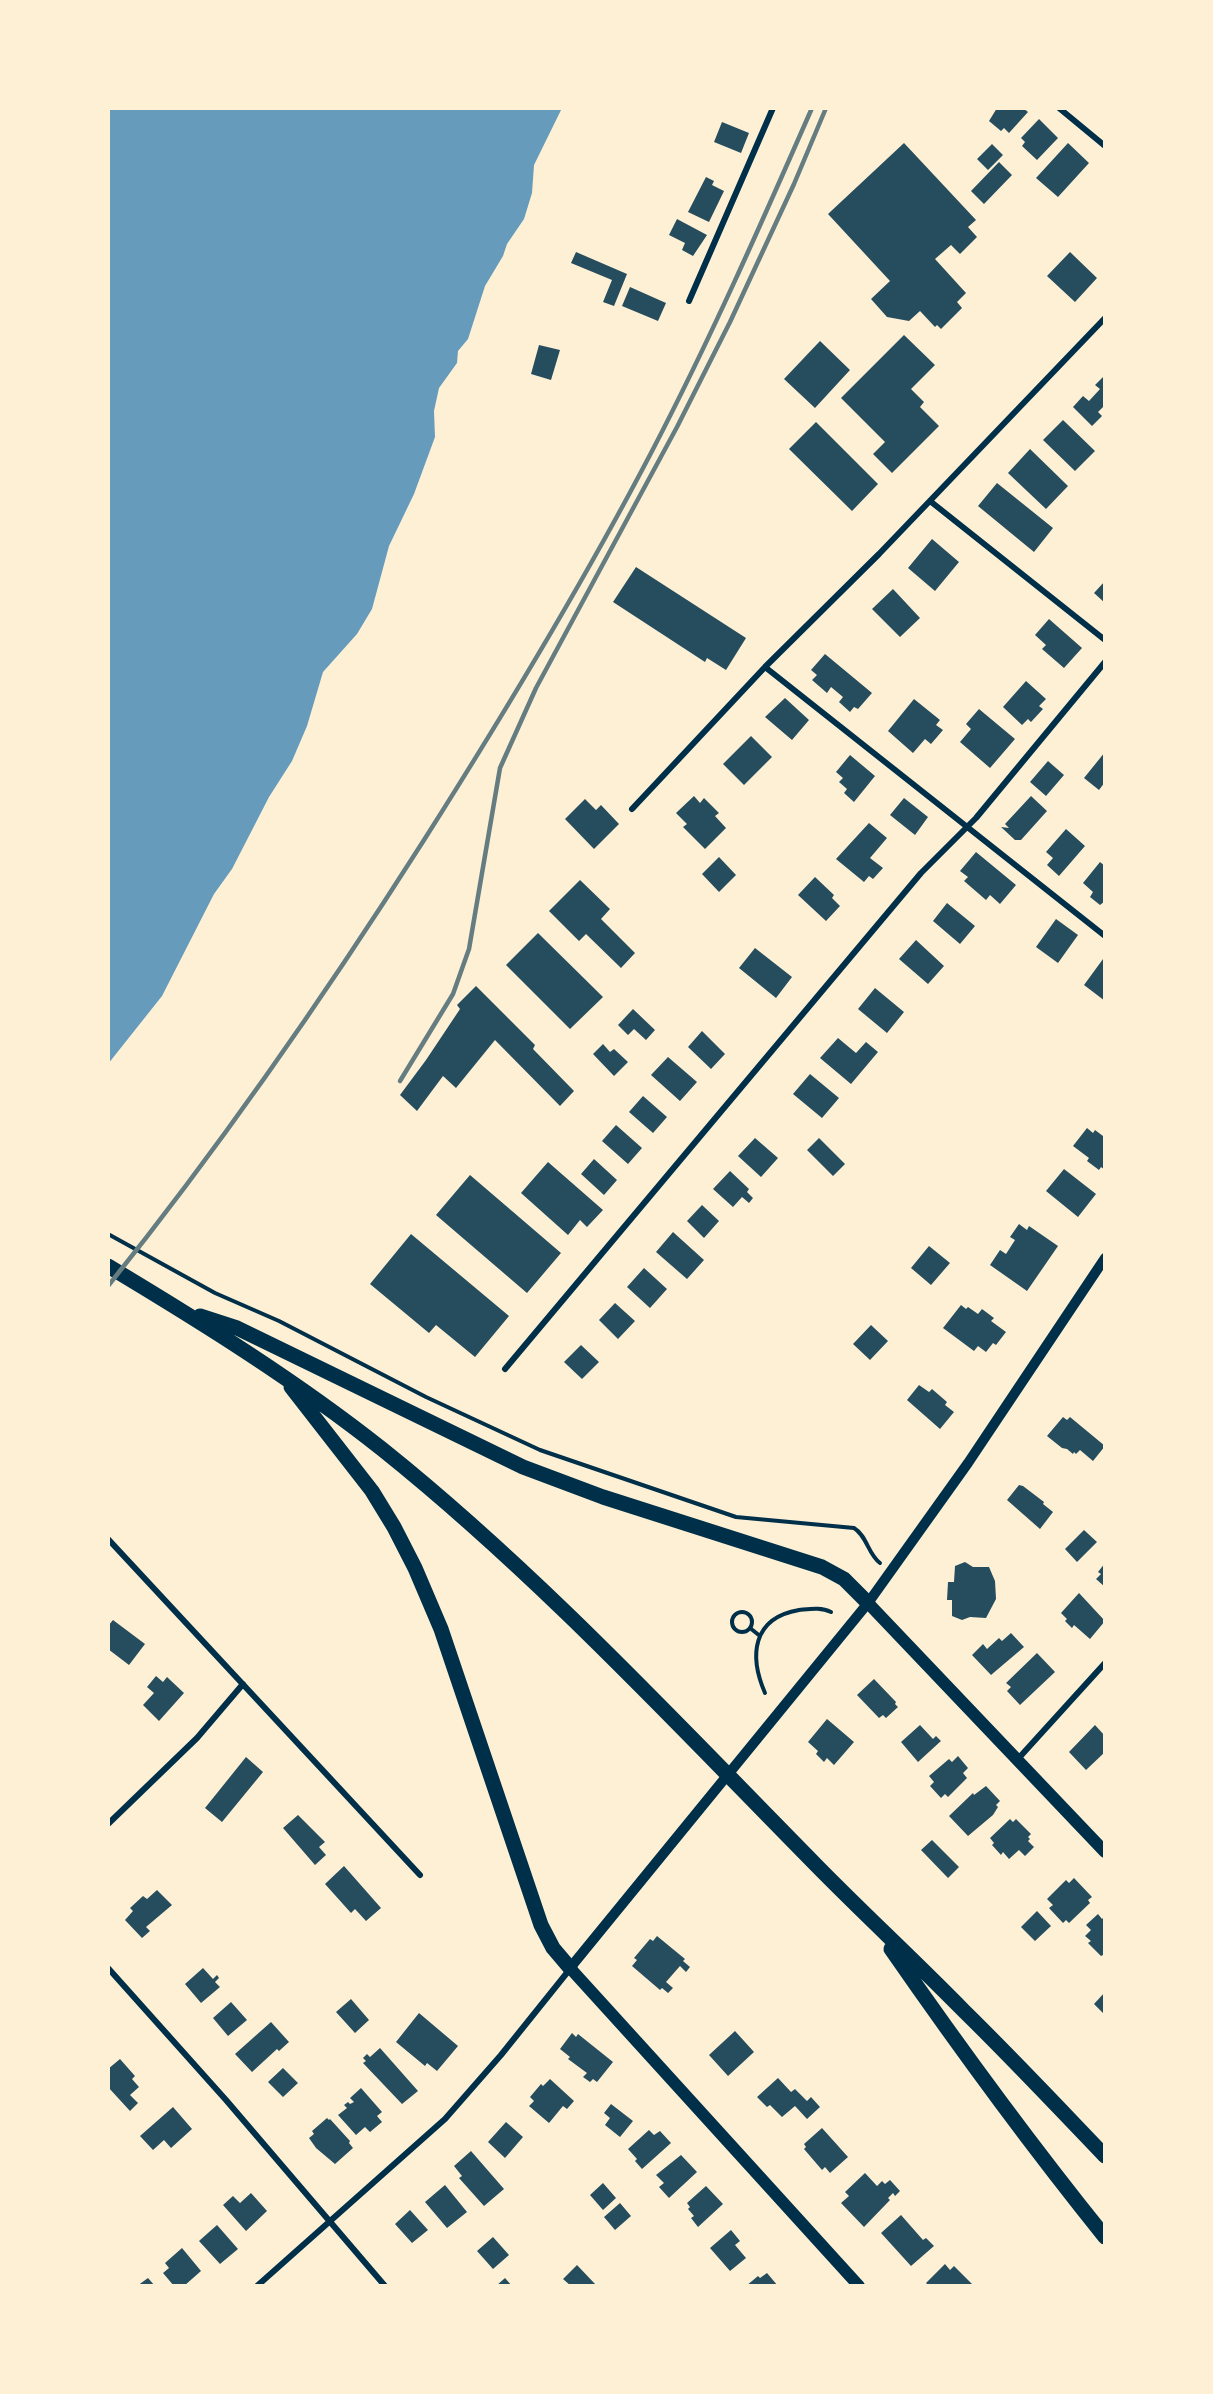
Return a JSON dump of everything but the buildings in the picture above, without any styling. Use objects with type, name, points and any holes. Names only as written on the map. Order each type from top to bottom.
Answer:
[{"type":"main road","points":[[108,1266],[186,1313],[284,1377],[414,1475],[522,1571],[872,1922],[971,2017],[1105,2156]]},
{"type":"main road","points":[[186,1313],[215,1319],[237,1328],[460,1438],[552,1479],[822,1567],[844,1580],[868,1603],[1105,1852]]},
{"type":"main road","points":[[284,1377],[372,1491],[416,1568],[441,1629],[541,1925],[553,1948],[859,2286]]},
{"type":"main road","points":[[872,1922],[951,2035],[1047,2165],[1105,2237]]},
{"type":"street","points":[[689,301],[773,108]]},
{"type":"street","points":[[1059,108],[1105,146]]},
{"type":"street","points":[[632,809],[765,667],[930,501],[1105,318]]},
{"type":"street","points":[[930,501],[1105,640]]},
{"type":"street","points":[[505,1369],[921,873],[976,818],[1105,663]]},
{"type":"street","points":[[765,667],[1105,936]]},
{"type":"street","points":[[257,2286],[445,2118],[501,2055],[868,1603],[968,1462],[1105,1258]]},
{"type":"street","points":[[108,1539],[420,1875]]},
{"type":"street","points":[[1017,1760],[1105,1663]]},
{"type":"street","points":[[108,1824],[197,1738],[243,1684]]},
{"type":"street","points":[[108,1968],[385,2286]]},
{"type":"path","points":[[108,1234],[186,1278],[288,1325],[426,1397],[540,1450],[736,1516],[854,1528],[862,1535],[874,1557]]},
{"type":"path","points":[[765,1693],[755,1656],[760,1635],[775,1619],[789,1612],[821,1608],[831,1611]]},
{"type":"path","points":[[741,1611],[748,1614],[752,1620],[750,1628],[743,1632],[736,1629],[732,1623],[734,1615],[741,1611]]},
{"type":"path","points":[[750,1628],[760,1635]]},
{"type":"water","points":[[108,108],[562,108],[534,165],[532,193],[524,219],[507,244],[503,256],[485,286],[468,339],[458,351],[457,363],[439,388],[434,411],[435,437],[414,494],[389,546],[372,609],[357,634],[323,672],[307,726],[292,761],[269,797],[232,869],[214,894],[162,996],[108,1064]]},
{"type":"railway","points":[[108,1286],[192,1178],[311,1011],[424,840],[542,649],[625,502],[694,368],[812,108]]},
{"type":"railway","points":[[400,1081],[453,994],[469,949],[500,768],[536,688],[677,427],[730,322],[794,184],[826,108]]}]
